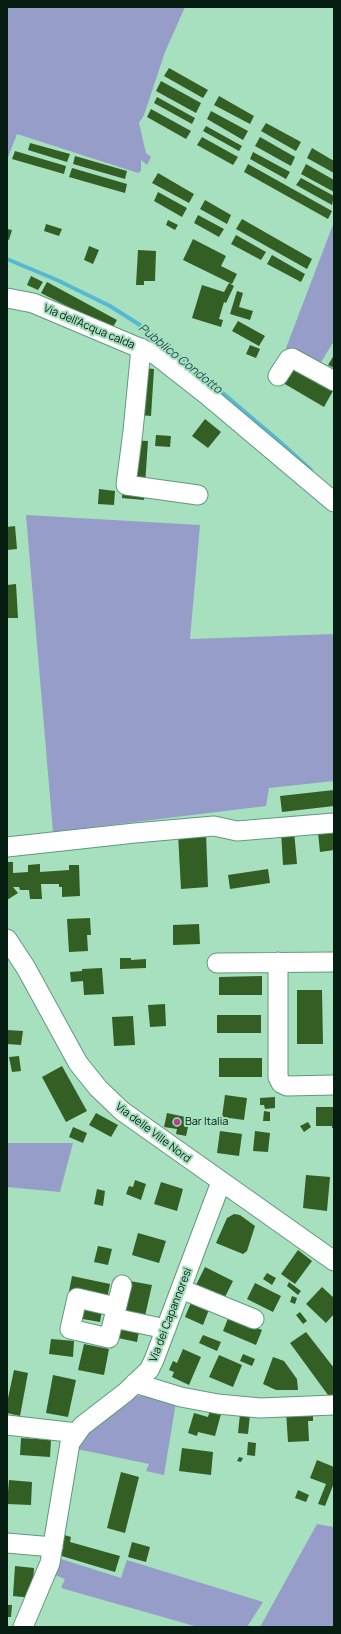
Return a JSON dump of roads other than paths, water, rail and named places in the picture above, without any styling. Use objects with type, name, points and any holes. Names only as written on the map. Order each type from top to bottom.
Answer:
[{"type":"street","name":"Via dell'Acqua calda","points":[[7,298],[33,303],[156,355],[202,390],[334,502]]},
{"type":"street","points":[[141,348],[134,431],[126,485],[198,495]]},
{"type":"street","points":[[278,376],[289,359],[292,358],[334,381]]},
{"type":"street","points":[[7,847],[214,826],[237,831],[334,823]]},
{"type":"street","name":"Via delle Ville Nord","points":[[7,939],[26,968],[78,1064],[98,1088],[122,1111],[334,1261]]},
{"type":"street","points":[[278,962],[278,1077],[281,1083],[287,1086],[334,1085]]},
{"type":"street","points":[[217,963],[334,962]]},
{"type":"street","name":"Via dei Capannoresi","points":[[23,1627],[50,1563],[63,1476],[70,1444],[82,1426],[149,1370],[166,1329],[221,1182]]},
{"type":"street","points":[[122,1285],[115,1313],[166,1329]]},
{"type":"street","points":[[181,1289],[254,1319]]},
{"type":"street","points":[[135,1383],[181,1397],[218,1404],[260,1408],[334,1405]]},
{"type":"street","points":[[7,1425],[77,1433]]},
{"type":"street","points":[[7,1543],[53,1547]]},
{"type":"waterway","name":"Pubblico Condotto","points":[[7,259],[57,280],[110,306],[151,332],[311,470]]},
{"type":"place","name":"Bar Italia","points":[[177,1122]]}]
